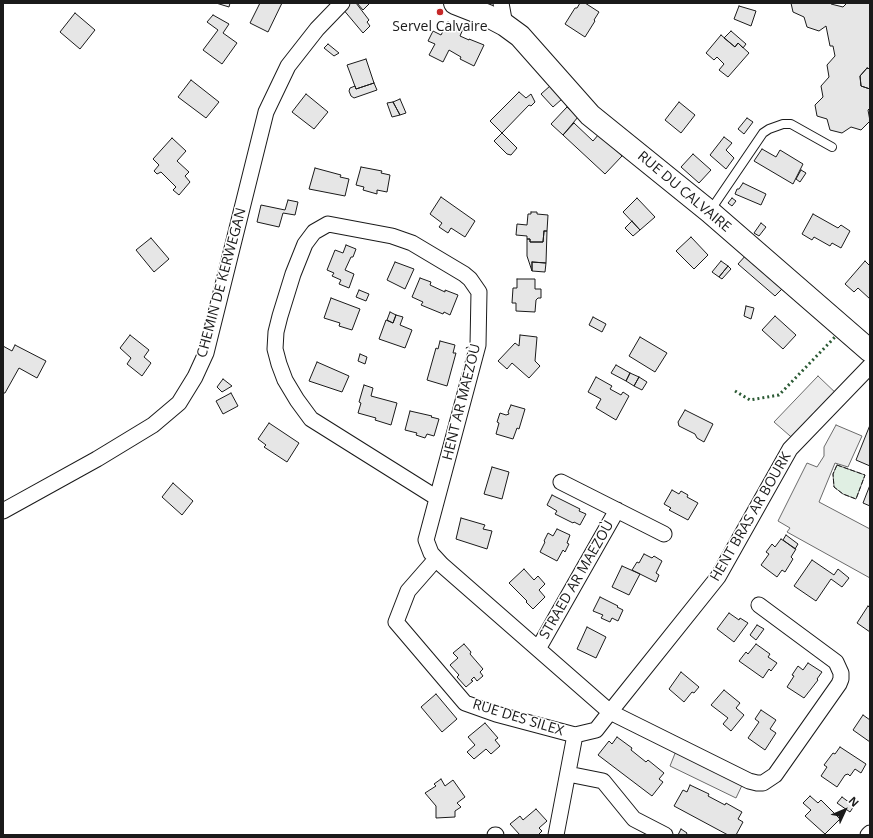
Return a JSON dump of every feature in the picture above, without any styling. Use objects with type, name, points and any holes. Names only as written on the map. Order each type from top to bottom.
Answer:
[{"type":"street","name":"CHEMIN DE KERWEGAN","points":[[3,511],[97,459],[153,425],[179,402],[195,378],[206,353],[266,112],[288,66],[317,29],[342,3]]},
{"type":"street","name":"RUE DU CALVAIRE","points":[[455,3],[477,10],[505,25],[520,36],[590,115],[710,212],[870,351]]},
{"type":"street","points":[[501,3],[505,25]]},
{"type":"street","name":"HENT AR MAEZOÙ","points":[[437,498],[311,419],[285,380],[275,349],[276,332],[280,316],[305,244],[314,232],[328,224],[392,236],[412,243],[464,274],[475,285],[479,292],[478,345],[426,540],[436,560],[610,712],[749,782],[763,783],[774,775],[839,684],[841,673],[836,662],[759,605]]},
{"type":"street","name":"HENT BRAS AR BOURK","points":[[575,735],[596,730],[718,577],[790,449],[870,366]]},
{"type":"street","name":"STRAED AR MAEZOÙ","points":[[561,482],[664,534]]},
{"type":"street","name":"STRAED AR MAEZOÙ","points":[[538,649],[616,510]]},
{"type":"street","name":"RUE DES SILEX","points":[[436,560],[408,591],[396,622],[465,703],[496,714],[575,735],[556,835]]},
{"type":"street","points":[[568,774],[603,781],[634,819],[665,835]]},
{"type":"lane","points":[[710,212],[763,133],[769,128],[783,124],[791,124],[832,147]]},
{"type":"green space","points":[[837,465],[865,475],[856,499],[843,494],[834,487],[833,474]]},
{"type":"shaded area","points":[[818,376],[840,397],[797,442],[774,422]]},
{"type":"shaded area","points":[[836,425],[862,436],[848,467],[835,463],[819,502],[870,529],[870,578],[787,532],[790,528],[778,521],[807,463],[817,467],[824,456],[824,447]]},
{"type":"shaded area","points":[[678,746],[745,779],[736,798],[670,766]]},
{"type":"building","points":[[216,3],[230,3],[229,7]]},
{"type":"building","points":[[260,3],[282,3],[268,32],[250,23]]},
{"type":"building","points":[[348,3],[356,3],[369,20],[367,22],[370,26],[363,33],[342,8]]},
{"type":"building","points":[[357,3],[369,3],[369,4],[363,10]]},
{"type":"building","points":[[580,3],[585,3],[599,12],[585,37],[565,24]]},
{"type":"building","points":[[791,3],[832,3],[831,4],[843,7],[847,3],[870,3],[870,69],[867,68],[860,76],[861,86],[870,89],[870,108],[868,110],[870,121],[861,130],[851,127],[842,133],[830,130],[827,119],[817,116],[815,105],[823,97],[821,86],[829,77],[827,65],[835,56],[833,46],[830,46],[826,26],[819,31],[807,27],[804,17],[793,12]]},
{"type":"building","points":[[739,6],[756,11],[751,26],[734,19]]},
{"type":"building","points":[[75,13],[95,30],[80,49],[60,32]]},
{"type":"building","points":[[213,15],[229,24],[223,33],[237,43],[222,64],[203,50],[218,30],[207,22]]},
{"type":"building","points":[[448,22],[463,29],[460,36],[484,45],[474,66],[460,59],[461,57],[449,50],[443,62],[429,55],[435,44],[428,41],[433,31],[441,35]]},
{"type":"building","points":[[731,31],[746,44],[743,48],[738,43],[735,47],[724,38]]},
{"type":"building","points":[[721,35],[735,47],[738,43],[749,53],[728,77],[719,70],[724,64],[717,57],[714,60],[706,53]]},
{"type":"building","points":[[328,44],[339,53],[334,56],[324,48]]},
{"type":"building","points":[[366,59],[374,83],[356,89],[347,65]]},
{"type":"building","points":[[867,68],[870,69],[870,89],[861,86],[860,76]]},
{"type":"building","points":[[191,80],[219,102],[206,118],[178,97]]},
{"type":"building","points":[[374,83],[377,90],[354,98],[351,96],[349,91],[350,88],[355,86],[356,89]]},
{"type":"building","points":[[550,86],[562,99],[553,107],[541,94]]},
{"type":"building","points":[[519,92],[526,98],[531,94],[535,102],[531,106],[529,105],[502,133],[490,121]]},
{"type":"building","points":[[306,94],[328,112],[314,129],[292,112]]},
{"type":"building","points":[[400,99],[406,113],[400,115],[393,102]]},
{"type":"building","points":[[393,102],[400,115],[392,117],[387,103]]},
{"type":"building","points":[[679,102],[695,115],[681,133],[665,120]]},
{"type":"building","points":[[567,107],[578,117],[563,135],[551,124]]},
{"type":"building","points":[[747,118],[753,122],[744,134],[738,129]]},
{"type":"building","points":[[574,123],[593,141],[599,134],[622,156],[605,174],[563,135]]},
{"type":"building","points":[[502,133],[517,148],[511,155],[507,154],[494,141]]},
{"type":"building","points":[[724,137],[732,143],[726,150],[734,158],[726,169],[710,155]]},
{"type":"building","points":[[172,138],[186,151],[177,161],[189,172],[185,176],[190,182],[179,195],[173,190],[176,187],[161,172],[157,174],[154,171],[159,165],[153,159]]},
{"type":"building","points":[[762,149],[776,157],[780,150],[803,164],[793,184],[754,161]]},
{"type":"building","points":[[693,154],[711,170],[699,183],[681,167]]},
{"type":"building","points":[[361,167],[382,171],[381,173],[390,175],[387,192],[377,190],[377,194],[363,190],[364,187],[356,185]]},
{"type":"building","points":[[315,168],[341,175],[340,177],[349,179],[345,196],[309,189]]},
{"type":"building","points":[[801,170],[806,173],[800,182],[796,179]]},
{"type":"building","points":[[743,183],[766,194],[761,205],[735,194],[737,189],[739,189]]},
{"type":"building","points":[[441,197],[475,221],[465,237],[451,228],[448,233],[439,227],[442,223],[430,214]]},
{"type":"building","points":[[637,198],[655,217],[640,230],[623,212]]},
{"type":"building","points":[[732,198],[736,201],[732,206],[728,203]]},
{"type":"building","points":[[288,200],[298,202],[295,215],[283,213],[279,227],[257,222],[261,205],[285,210]]},
{"type":"building","points":[[531,212],[548,215],[547,231],[544,231],[543,242],[530,242],[530,239],[527,239],[527,236],[516,235],[517,224],[527,225],[528,214],[531,214]]},
{"type":"building","points":[[813,214],[838,228],[841,225],[850,231],[841,248],[832,243],[830,246],[814,237],[812,240],[802,234]]},
{"type":"building","points":[[632,221],[640,230],[633,236],[625,228]]},
{"type":"building","points":[[761,223],[766,227],[759,236],[754,233]]},
{"type":"building","points":[[544,231],[547,231],[546,263],[532,262],[532,271],[527,256],[527,239],[530,239],[530,242],[543,242]]},
{"type":"building","points":[[691,237],[708,255],[694,269],[676,251]]},
{"type":"building","points":[[151,238],[169,259],[154,272],[136,250]]},
{"type":"building","points":[[346,245],[356,249],[345,270],[354,274],[349,288],[339,284],[341,280],[332,276],[334,273],[327,270],[335,250],[343,253]]},
{"type":"building","points":[[747,254],[783,288],[775,296],[738,264]]},
{"type":"building","points":[[721,261],[728,266],[719,277],[712,272]]},
{"type":"building","points":[[865,261],[870,266],[870,299],[858,288],[854,292],[845,284]]},
{"type":"building","points":[[395,262],[414,269],[405,289],[387,280]]},
{"type":"building","points":[[532,262],[546,263],[545,272],[532,271]]},
{"type":"building","points":[[728,266],[731,269],[722,279],[719,277]]},
{"type":"building","points":[[420,278],[431,282],[430,285],[445,292],[445,290],[458,295],[450,315],[444,312],[443,314],[421,305],[423,302],[412,297]]},
{"type":"building","points":[[517,279],[535,279],[535,289],[541,289],[541,298],[536,300],[535,312],[516,311],[516,303],[512,303],[513,288],[517,288]]},
{"type":"building","points":[[359,290],[369,294],[366,301],[356,297]]},
{"type":"building","points":[[331,298],[360,309],[352,330],[339,326],[340,323],[324,318]]},
{"type":"building","points":[[746,306],[754,308],[751,319],[744,316]]},
{"type":"building","points":[[390,312],[396,315],[393,323],[387,320]]},
{"type":"building","points":[[396,315],[403,317],[400,325],[412,330],[405,348],[379,339],[386,320],[393,323]]},
{"type":"building","points":[[775,316],[796,335],[783,349],[762,330]]},
{"type":"building","points":[[593,317],[606,324],[602,332],[589,325]]},
{"type":"building","points":[[130,335],[149,350],[144,357],[151,363],[142,376],[127,364],[131,358],[120,348]]},
{"type":"building","points":[[520,335],[537,337],[535,361],[540,366],[529,378],[512,363],[507,369],[498,361],[515,343],[519,346]]},
{"type":"building","points":[[640,337],[667,353],[655,372],[629,356]]},
{"type":"building","points":[[440,341],[455,345],[453,353],[456,353],[447,386],[427,380],[436,348],[438,349]]},
{"type":"building","points":[[15,345],[46,361],[37,378],[19,368],[5,393],[3,393],[3,346],[12,351]]},
{"type":"building","points":[[360,354],[367,357],[365,364],[358,361]]},
{"type":"building","points":[[317,362],[349,376],[342,392],[309,381]]},
{"type":"building","points":[[616,365],[630,373],[626,381],[611,373]]},
{"type":"building","points":[[630,373],[639,377],[634,386],[626,381]]},
{"type":"building","points":[[596,377],[612,386],[610,389],[621,395],[623,392],[629,396],[616,420],[596,408],[601,399],[588,392]]},
{"type":"building","points":[[639,377],[647,382],[642,390],[634,386]]},
{"type":"building","points":[[223,379],[232,386],[222,392],[217,387]]},
{"type":"building","points":[[364,385],[373,388],[371,396],[397,403],[391,425],[375,420],[376,418],[358,413],[361,403],[359,402]]},
{"type":"building","points":[[231,393],[238,406],[223,414],[216,401]]},
{"type":"building","points":[[511,405],[525,409],[519,429],[517,428],[513,439],[496,434],[499,423],[497,422],[500,413],[506,415],[509,414],[508,412]]},
{"type":"building","points":[[685,410],[713,424],[704,442],[697,438],[695,434],[679,426],[678,422]]},
{"type":"building","points":[[410,411],[439,419],[434,436],[427,434],[425,438],[416,435],[417,433],[405,430]]},
{"type":"building","points":[[269,423],[299,443],[287,462],[264,447],[266,445],[258,439]]},
{"type":"building","points":[[870,425],[870,466],[856,460]]},
{"type":"building","points":[[492,467],[509,472],[502,499],[484,494]]},
{"type":"building","points":[[173,483],[193,501],[182,515],[162,497]]},
{"type":"building","points":[[870,485],[870,506],[863,503]]},
{"type":"building","points":[[672,490],[679,494],[681,491],[688,495],[687,497],[698,503],[688,520],[669,510],[671,508],[664,504]]},
{"type":"building","points":[[552,495],[580,509],[579,511],[586,514],[580,525],[555,514],[557,511],[547,505]]},
{"type":"building","points":[[461,518],[485,525],[483,529],[492,531],[487,549],[456,539]]},
{"type":"building","points":[[557,529],[570,535],[567,543],[569,544],[565,552],[563,550],[557,561],[540,552],[548,533],[553,536]]},
{"type":"building","points":[[786,535],[798,544],[795,549],[783,540]]},
{"type":"building","points":[[781,539],[796,549],[791,557],[793,559],[785,572],[782,570],[777,577],[761,565],[769,554],[766,552],[772,544],[775,547]]},
{"type":"building","points":[[644,554],[652,558],[654,556],[662,561],[656,573],[659,575],[656,582],[632,570],[637,562],[639,563]]},
{"type":"building","points":[[812,560],[834,575],[838,569],[849,578],[842,587],[831,579],[816,601],[794,586]]},
{"type":"building","points":[[622,566],[640,574],[629,595],[612,587]]},
{"type":"building","points":[[524,569],[534,580],[538,576],[545,584],[539,590],[545,597],[533,609],[509,583]]},
{"type":"building","points":[[600,597],[623,610],[618,621],[612,618],[610,622],[601,618],[603,615],[593,611]]},
{"type":"building","points":[[868,606],[870,608],[870,632],[857,623]]},
{"type":"building","points":[[729,613],[739,620],[740,618],[748,623],[734,642],[717,629]]},
{"type":"building","points":[[757,625],[764,629],[756,640],[750,635]]},
{"type":"building","points":[[587,627],[606,637],[596,658],[577,649]]},
{"type":"building","points":[[464,644],[471,652],[470,654],[483,669],[480,672],[483,676],[477,681],[474,677],[471,680],[473,681],[466,687],[457,677],[459,675],[450,665],[458,658],[453,653]]},
{"type":"building","points":[[756,644],[770,654],[768,657],[777,663],[771,671],[769,669],[763,678],[739,661],[746,652],[748,654]]},
{"type":"building","points":[[808,663],[822,672],[817,679],[818,680],[804,698],[787,687],[798,666],[803,670]]},
{"type":"building","points":[[681,672],[699,687],[694,693],[692,692],[684,702],[669,689]]},
{"type":"building","points":[[724,690],[740,703],[736,708],[744,715],[731,731],[723,724],[728,718],[711,705]]},
{"type":"building","points":[[436,694],[457,719],[442,732],[421,707]]},
{"type":"building","points":[[761,710],[776,720],[770,729],[776,733],[765,750],[748,738],[759,722],[755,719]]},
{"type":"building","points":[[863,715],[870,720],[870,742],[853,730]]},
{"type":"building","points":[[485,723],[498,738],[495,740],[500,746],[491,754],[486,749],[474,759],[467,752],[475,745],[468,737]]},
{"type":"building","points":[[617,737],[632,748],[631,750],[646,762],[648,760],[664,773],[659,779],[663,782],[652,796],[598,755],[609,741],[612,744]]},
{"type":"building","points":[[840,747],[866,764],[861,773],[855,769],[850,776],[848,774],[845,775],[837,787],[821,776],[827,767],[824,765],[833,753],[835,754]]},
{"type":"building","points":[[441,779],[445,786],[453,780],[465,797],[457,803],[461,807],[455,811],[455,817],[436,818],[436,806],[425,793],[436,786],[434,784]]},
{"type":"building","points":[[690,785],[709,794],[708,796],[725,805],[726,803],[742,812],[738,819],[743,822],[736,835],[728,835],[674,806],[683,790],[687,792]]},
{"type":"building","points":[[810,796],[818,803],[821,800],[840,819],[825,834],[805,816],[811,810],[803,803]]},
{"type":"building","points":[[842,797],[854,806],[850,812],[837,803]]},
{"type":"building","points":[[536,809],[547,821],[539,828],[542,831],[538,835],[520,835],[510,824],[520,816],[523,820]]},
{"type":"building","points":[[681,829],[687,833],[686,835],[678,835]]},
{"type":"hedge","points":[[735,391],[750,400],[779,395],[835,337]]},
{"type":"fence","points":[[837,465],[865,475],[856,499],[843,494],[834,487],[833,474],[837,465]]},
{"type":"place","name":"Servel Calvaire","points":[[440,12]]}]
